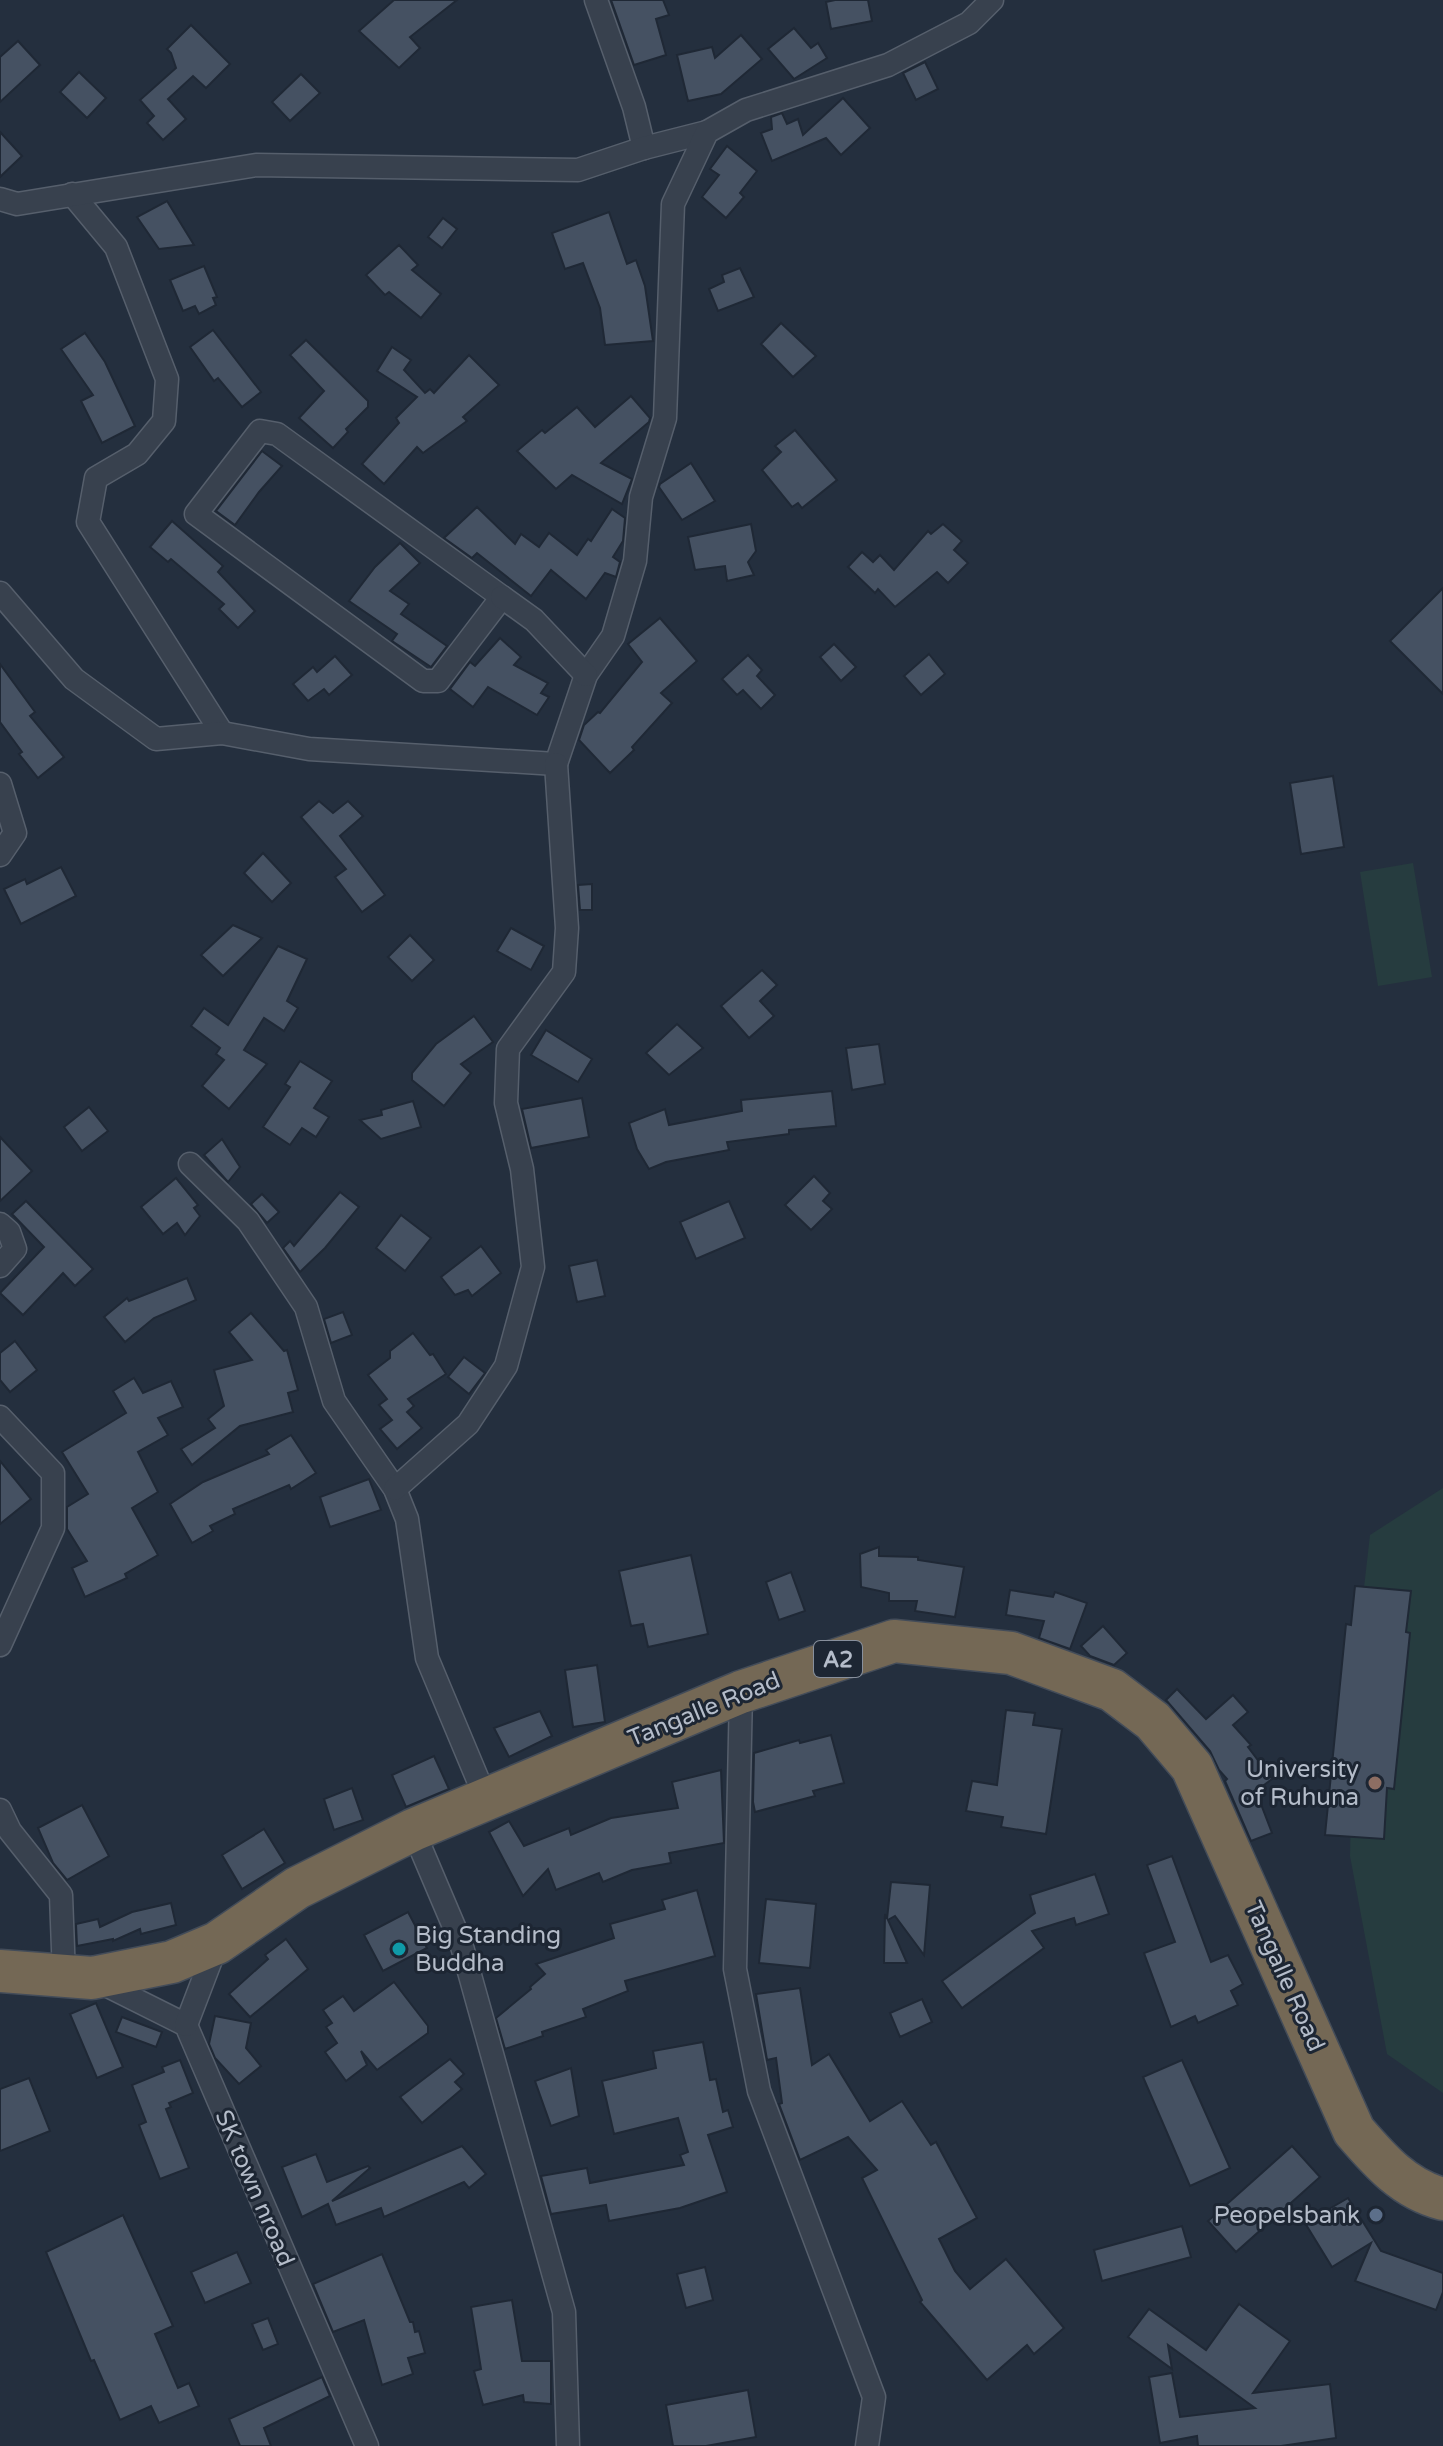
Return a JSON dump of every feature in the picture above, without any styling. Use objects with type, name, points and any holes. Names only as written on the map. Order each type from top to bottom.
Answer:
[{"type":"highway","name":"Tangalle Road","points":[[0,1971],[78,1977],[172,1962],[217,1943],[297,1888],[413,1830],[741,1692],[894,1641],[1011,1653],[1112,1690],[1153,1721],[1192,1767],[1354,2131],[1390,2172],[1443,2199]]},
{"type":"street","points":[[596,0],[634,107],[644,148]]},
{"type":"street","points":[[0,199],[17,204],[256,165],[578,170],[644,148],[707,132],[746,110],[888,65],[969,23],[992,0]]},
{"type":"street","points":[[395,1489],[468,1424],[506,1366],[533,1267],[522,1169],[506,1103],[508,1049],[564,972],[567,928],[556,764],[586,675],[613,636],[635,561],[641,497],[665,418],[673,204],[707,132]]},
{"type":"street","points":[[72,194],[116,247],[167,379],[164,421],[137,454],[96,478],[88,522],[222,733]]},
{"type":"street","points":[[502,597],[438,681],[423,681],[196,514],[260,431],[277,434],[534,620],[586,675]]},
{"type":"street","points":[[0,593],[74,679],[156,739],[222,733],[309,749],[556,764]]},
{"type":"street","points":[[0,784],[15,833],[0,855]]},
{"type":"street","points":[[190,1164],[248,1221],[306,1307],[334,1401],[395,1489],[407,1519],[427,1658],[486,1799]]},
{"type":"street","points":[[0,1224],[9,1232],[15,1249],[0,1266]]},
{"type":"street","points":[[0,1417],[53,1473],[53,1528],[0,1645]]},
{"type":"street","points":[[741,1692],[735,1969],[759,2091],[874,2397],[867,2446]]},
{"type":"street","points":[[0,1810],[10,1831],[61,1895],[78,1977],[186,2025],[217,1943]]},
{"type":"street","points":[[413,1830],[461,1943],[564,2312],[568,2446]]},
{"type":"street","name":"SK town nroad","points":[[186,2025],[367,2446]]},
{"type":"green space","points":[[1413,863],[1432,977],[1378,986],[1360,872]]},
{"type":"green space","name":"University of Ruhuna","points":[[1443,1488],[1443,2093],[1387,2054],[1350,1856],[1354,1675],[1370,1535]]},
{"type":"building","points":[[394,0],[457,0],[410,37],[420,48],[399,68],[359,31]]},
{"type":"building","points":[[611,0],[663,0],[669,15],[656,19],[666,55],[634,65]]},
{"type":"building","points":[[868,0],[872,21],[831,29],[826,2]]},
{"type":"building","points":[[191,25],[230,64],[206,88],[193,76],[168,99],[186,119],[163,140],[147,123],[154,116],[140,100],[176,68],[167,49]]},
{"type":"building","points":[[794,28],[811,48],[818,43],[827,58],[794,79],[768,49]]},
{"type":"building","points":[[741,35],[762,59],[721,94],[688,101],[677,55],[712,47],[715,58]]},
{"type":"building","points":[[18,41],[40,65],[0,102],[0,57]]},
{"type":"building","points":[[925,62],[938,89],[916,100],[903,73]]},
{"type":"building","points":[[79,72],[106,98],[87,118],[60,92]]},
{"type":"building","points":[[301,74],[320,93],[290,121],[272,102]]},
{"type":"building","points":[[843,98],[870,128],[841,155],[826,138],[772,161],[761,133],[772,129],[771,117],[782,113],[787,124],[798,119],[803,135]]},
{"type":"building","points":[[0,132],[22,156],[0,177]]},
{"type":"building","points":[[727,146],[757,171],[740,193],[744,197],[726,218],[702,197],[719,175],[710,169]]},
{"type":"building","points":[[167,201],[194,245],[159,249],[137,217]]},
{"type":"building","points":[[609,212],[627,264],[636,260],[645,286],[653,341],[605,345],[600,308],[583,263],[565,269],[552,233]]},
{"type":"building","points":[[443,218],[457,229],[442,248],[428,237]]},
{"type":"building","points":[[399,245],[418,265],[412,270],[441,294],[421,318],[389,292],[385,295],[366,275]]},
{"type":"building","points":[[204,266],[217,297],[213,298],[216,305],[199,314],[195,306],[183,311],[170,280]]},
{"type":"building","points":[[740,268],[754,297],[718,311],[709,289],[724,282],[722,275]]},
{"type":"building","points":[[781,323],[816,356],[793,377],[761,344]]},
{"type":"building","points":[[213,330],[261,392],[242,407],[218,378],[214,381],[190,347]]},
{"type":"building","points":[[85,333],[105,362],[135,426],[102,443],[81,401],[93,395],[61,349]]},
{"type":"building","points":[[306,340],[368,401],[368,407],[346,429],[348,432],[333,448],[299,418],[324,391],[290,355]]},
{"type":"building","points":[[392,347],[411,360],[404,370],[425,393],[430,389],[434,393],[469,355],[499,385],[463,417],[467,421],[423,453],[417,447],[384,484],[362,464],[399,423],[396,418],[417,397],[377,371]]},
{"type":"building","points":[[631,396],[650,418],[649,422],[601,463],[632,479],[622,504],[572,475],[556,489],[517,451],[577,407],[595,427]]},
{"type":"building","points":[[795,430],[837,480],[802,508],[798,503],[792,507],[762,470],[781,452],[775,446]]},
{"type":"building","points":[[262,451],[282,466],[235,525],[216,511]]},
{"type":"building","points":[[691,463],[715,501],[682,520],[659,487]]},
{"type":"building","points":[[477,507],[515,544],[521,534],[539,547],[549,533],[577,555],[588,539],[591,541],[612,509],[625,518],[623,541],[613,557],[620,562],[616,577],[605,573],[586,599],[551,570],[531,596],[477,553],[472,558],[444,538]]},
{"type":"building","points":[[172,521],[223,566],[218,572],[255,611],[238,628],[219,609],[224,604],[171,559],[168,562],[150,547]]},
{"type":"building","points":[[751,524],[756,551],[748,562],[754,575],[727,581],[725,566],[695,570],[688,537]]},
{"type":"building","points":[[943,524],[962,541],[954,550],[968,563],[948,583],[937,572],[895,607],[878,589],[875,593],[848,567],[862,552],[873,562],[880,555],[894,570],[928,531],[931,534]]},
{"type":"building","points":[[400,543],[420,563],[390,591],[409,604],[401,614],[447,646],[431,667],[392,641],[397,634],[349,601],[375,567]]},
{"type":"building","points":[[1443,588],[1443,694],[1390,641]]},
{"type":"building","points":[[660,618],[697,661],[661,693],[672,703],[632,747],[634,750],[610,773],[579,740],[584,725],[600,713],[642,662],[628,644]]},
{"type":"building","points":[[500,638],[521,657],[514,665],[548,683],[541,693],[549,697],[537,715],[488,687],[473,707],[450,689],[470,662],[475,666]]},
{"type":"building","points":[[834,644],[856,667],[841,681],[820,657]]},
{"type":"building","points":[[929,654],[945,674],[921,695],[904,676]]},
{"type":"building","points":[[748,655],[762,670],[757,676],[775,695],[761,709],[743,690],[737,695],[722,679]]},
{"type":"building","points":[[335,656],[352,675],[329,695],[324,689],[308,701],[293,684],[313,667],[317,672]]},
{"type":"building","points":[[0,664],[35,712],[30,716],[64,757],[38,778],[0,722]]},
{"type":"building","points":[[1333,776],[1344,847],[1301,854],[1290,783]]},
{"type":"building","points":[[319,801],[333,813],[348,801],[363,816],[340,836],[385,895],[362,912],[335,877],[346,869],[301,817]]},
{"type":"building","points":[[263,853],[291,883],[272,902],[244,873]]},
{"type":"building","points":[[61,867],[76,896],[21,924],[4,889],[25,879],[27,884]]},
{"type":"building","points":[[592,884],[592,910],[580,910],[578,885]]},
{"type":"building","points":[[233,925],[262,938],[223,976],[201,955]]},
{"type":"building","points":[[511,928],[544,946],[531,970],[497,951]]},
{"type":"building","points":[[410,935],[434,960],[412,981],[388,957]]},
{"type":"building","points":[[278,946],[307,959],[287,1001],[298,1008],[284,1031],[264,1018],[244,1050],[267,1064],[229,1109],[202,1086],[224,1060],[216,1054],[220,1048],[191,1026],[204,1008],[228,1025]]},
{"type":"building","points":[[762,970],[777,985],[760,1001],[774,1016],[749,1038],[721,1006]]},
{"type":"building","points":[[474,1016],[493,1042],[461,1064],[471,1073],[444,1106],[412,1080],[412,1073],[436,1044]]},
{"type":"building","points":[[677,1024],[703,1048],[669,1075],[646,1053]]},
{"type":"building","points":[[546,1030],[592,1059],[578,1082],[531,1055]]},
{"type":"building","points":[[879,1044],[885,1084],[852,1090],[846,1048]]},
{"type":"building","points":[[300,1061],[332,1081],[314,1108],[329,1117],[316,1137],[302,1128],[290,1145],[263,1127],[290,1087],[285,1084]]},
{"type":"building","points":[[832,1091],[836,1126],[789,1130],[789,1134],[727,1142],[729,1150],[666,1162],[649,1169],[637,1149],[629,1123],[665,1109],[669,1125],[742,1111],[741,1100]]},
{"type":"building","points":[[582,1098],[589,1137],[531,1148],[522,1109]]},
{"type":"building","points":[[413,1101],[421,1127],[381,1139],[360,1120],[382,1115],[381,1110]]},
{"type":"building","points":[[89,1107],[108,1131],[82,1151],[64,1127]]},
{"type":"building","points":[[0,1137],[32,1171],[0,1201]]},
{"type":"building","points":[[222,1139],[240,1167],[228,1182],[204,1155]]},
{"type":"building","points":[[814,1176],[830,1193],[823,1201],[832,1209],[811,1230],[785,1205]]},
{"type":"building","points":[[176,1178],[198,1205],[194,1208],[200,1216],[185,1235],[177,1223],[163,1234],[141,1207]]},
{"type":"building","points":[[340,1192],[359,1207],[300,1272],[283,1248],[290,1241],[294,1246]]},
{"type":"building","points":[[262,1194],[279,1212],[267,1223],[251,1204]]},
{"type":"building","points":[[26,1201],[93,1269],[75,1286],[63,1273],[23,1315],[0,1293],[44,1247],[12,1214]]},
{"type":"building","points":[[729,1201],[745,1238],[696,1259],[680,1222]]},
{"type":"building","points":[[401,1215],[431,1238],[405,1271],[376,1248]]},
{"type":"building","points":[[481,1246],[501,1273],[472,1296],[468,1290],[455,1295],[441,1277]]},
{"type":"building","points":[[597,1260],[605,1296],[577,1302],[569,1266]]},
{"type":"building","points":[[187,1278],[196,1300],[154,1318],[125,1342],[104,1317],[127,1298],[129,1301]]},
{"type":"building","points":[[343,1312],[352,1335],[331,1343],[324,1319]]},
{"type":"building","points":[[251,1313],[284,1351],[287,1350],[298,1390],[288,1393],[293,1412],[240,1426],[192,1465],[181,1449],[215,1428],[208,1419],[224,1406],[214,1370],[252,1360],[229,1332]]},
{"type":"building","points":[[413,1333],[430,1355],[433,1354],[446,1374],[408,1399],[414,1406],[407,1412],[422,1428],[397,1449],[380,1429],[392,1420],[379,1405],[387,1399],[368,1375],[390,1358],[390,1351]]},
{"type":"building","points":[[15,1341],[37,1370],[10,1392],[0,1380],[0,1353]]},
{"type":"building","points":[[464,1357],[485,1373],[469,1394],[448,1377]]},
{"type":"building","points":[[134,1378],[143,1393],[171,1381],[183,1407],[158,1418],[168,1435],[138,1452],[158,1492],[132,1508],[158,1555],[125,1574],[127,1578],[85,1597],[72,1568],[87,1561],[67,1529],[67,1507],[88,1494],[62,1452],[126,1413],[113,1391]]},
{"type":"building","points":[[291,1435],[316,1473],[291,1489],[289,1485],[233,1509],[235,1514],[210,1526],[213,1531],[192,1543],[170,1504],[203,1482],[269,1454],[266,1450]]},
{"type":"building","points":[[0,1461],[31,1499],[0,1524]]},
{"type":"building","points":[[369,1479],[381,1510],[330,1527],[320,1497]]},
{"type":"building","points":[[879,1547],[879,1556],[918,1557],[918,1560],[964,1567],[955,1617],[915,1611],[917,1601],[889,1601],[889,1593],[861,1587],[860,1554]]},
{"type":"building","points":[[691,1555],[708,1634],[648,1647],[643,1624],[631,1626],[619,1571]]},
{"type":"building","points":[[791,1572],[805,1611],[779,1620],[766,1582]]},
{"type":"building","points":[[1355,1586],[1411,1591],[1406,1632],[1410,1633],[1394,1789],[1387,1788],[1384,1839],[1325,1835],[1346,1624],[1351,1625]]},
{"type":"building","points":[[1010,1590],[1053,1597],[1055,1592],[1087,1603],[1070,1649],[1039,1638],[1044,1621],[1006,1615]]},
{"type":"building","points":[[1103,1626],[1127,1653],[1114,1665],[1090,1656],[1081,1646]]},
{"type":"building","points":[[597,1665],[605,1722],[573,1727],[565,1670]]},
{"type":"building","points":[[1177,1689],[1206,1719],[1233,1695],[1248,1712],[1233,1725],[1251,1745],[1248,1747],[1272,1779],[1256,1791],[1272,1833],[1251,1841],[1225,1781],[1227,1779],[1210,1751],[1166,1700]]},
{"type":"building","points":[[1006,1710],[1035,1713],[1033,1725],[1062,1729],[1046,1834],[1001,1827],[1003,1817],[966,1811],[972,1781],[997,1785]]},
{"type":"building","points":[[540,1711],[552,1736],[509,1757],[494,1728]]},
{"type":"building","points":[[831,1735],[844,1783],[813,1791],[815,1796],[755,1812],[754,1753],[799,1740],[800,1743]]},
{"type":"building","points":[[434,1756],[449,1789],[406,1807],[392,1775]]},
{"type":"building","points":[[721,1770],[724,1843],[669,1853],[671,1863],[632,1870],[603,1882],[599,1873],[556,1890],[548,1869],[523,1896],[489,1832],[509,1821],[524,1846],[569,1828],[571,1835],[611,1818],[678,1808],[672,1782]]},
{"type":"building","points":[[352,1788],[363,1820],[334,1830],[324,1799]]},
{"type":"building","points":[[82,1805],[109,1856],[67,1880],[53,1863],[38,1828]]},
{"type":"building","points":[[264,1829],[285,1863],[242,1889],[222,1855]]},
{"type":"building","points":[[1172,1856],[1211,1962],[1228,1955],[1243,1984],[1231,1991],[1238,2005],[1198,2023],[1195,2016],[1171,2027],[1144,1953],[1175,1942],[1147,1865]]},
{"type":"building","points":[[1095,1874],[1109,1914],[1076,1925],[1074,1918],[1032,1931],[1044,1948],[962,2008],[942,1981],[1035,1913],[1030,1895]]},
{"type":"building","points":[[891,1882],[930,1885],[924,1955],[895,1916],[888,1920],[907,1963],[884,1963],[885,1914],[887,1919]]},
{"type":"building","points":[[697,1890],[715,1956],[625,1981],[628,1991],[583,2009],[586,2017],[505,2049],[496,2018],[545,1974],[536,1964],[614,1938],[610,1924],[665,1909],[662,1900]]},
{"type":"building","points":[[766,1899],[816,1904],[810,1968],[759,1963]]},
{"type":"building","points":[[171,1903],[176,1925],[141,1934],[140,1929],[113,1941],[77,1946],[76,1924],[98,1919],[100,1927],[132,1912]]},
{"type":"building","points":[[408,1912],[427,1948],[383,1971],[364,1935]]},
{"type":"building","points":[[286,1939],[308,1969],[250,2017],[229,1994],[268,1959],[265,1955]]},
{"type":"building","points":[[394,1982],[428,2026],[428,2033],[377,2070],[361,2051],[367,2065],[346,2081],[325,2052],[337,2043],[326,2027],[332,2023],[323,2010],[343,1996],[354,2011]]},
{"type":"building","points":[[800,1988],[812,2065],[829,2054],[870,2121],[902,2101],[931,2145],[936,2142],[977,2218],[939,2239],[955,2271],[970,2289],[1006,2259],[1064,2328],[1034,2354],[1027,2345],[987,2380],[920,2302],[922,2300],[862,2178],[877,2170],[848,2137],[800,2160],[779,2104],[782,2103],[776,2058],[767,2060],[756,1994]]},
{"type":"building","points":[[922,1999],[932,2022],[900,2037],[890,2013]]},
{"type":"building","points":[[96,2003],[123,2067],[97,2078],[70,2014]]},
{"type":"building","points":[[215,2016],[251,2023],[246,2048],[261,2066],[239,2084],[215,2058],[209,2044]]},
{"type":"building","points":[[122,2017],[162,2032],[156,2047],[116,2032]]},
{"type":"building","points":[[703,2042],[710,2080],[716,2079],[723,2112],[728,2110],[733,2127],[708,2135],[727,2192],[680,2208],[609,2221],[606,2205],[551,2214],[541,2176],[587,2168],[590,2183],[684,2165],[680,2155],[688,2152],[678,2118],[614,2134],[602,2081],[656,2068],[653,2051]]},
{"type":"building","points":[[450,2059],[464,2074],[455,2082],[462,2089],[422,2123],[400,2097]]},
{"type":"building","points":[[180,2060],[193,2093],[169,2103],[171,2107],[166,2109],[189,2168],[160,2179],[139,2125],[146,2122],[132,2085],[164,2072],[162,2067]]},
{"type":"building","points":[[1182,2060],[1230,2168],[1190,2186],[1143,2077]]},
{"type":"building","points":[[571,2068],[579,2116],[551,2126],[535,2081]]},
{"type":"building","points":[[29,2078],[50,2131],[0,2151],[0,2089]]},
{"type":"building","points":[[462,2146],[486,2174],[469,2188],[464,2182],[384,2217],[381,2208],[336,2225],[328,2204],[302,2217],[282,2167],[316,2154],[327,2182],[368,2166],[370,2168],[332,2201]]},
{"type":"building","points":[[1292,2146],[1320,2177],[1236,2252],[1208,2221]]},
{"type":"building","points":[[1348,2198],[1381,2251],[1443,2273],[1443,2292],[1436,2310],[1355,2281],[1371,2243],[1332,2267],[1305,2223]]},
{"type":"building","points":[[123,2215],[173,2326],[155,2334],[178,2388],[189,2383],[199,2406],[159,2423],[151,2406],[120,2420],[94,2360],[91,2361],[46,2252]]},
{"type":"building","points":[[1182,2226],[1191,2257],[1102,2281],[1094,2250]]},
{"type":"building","points":[[237,2252],[251,2283],[205,2303],[191,2272]]},
{"type":"building","points":[[382,2254],[410,2322],[413,2322],[415,2332],[419,2331],[425,2353],[408,2358],[413,2374],[382,2385],[364,2320],[333,2332],[313,2284]]},
{"type":"building","points":[[705,2267],[713,2300],[686,2308],[677,2274]]},
{"type":"building","points":[[512,2300],[522,2361],[551,2361],[551,2404],[524,2402],[523,2395],[483,2405],[474,2371],[481,2369],[471,2307]]},
{"type":"building","points":[[1239,2304],[1290,2341],[1253,2393],[1330,2384],[1336,2438],[1281,2446],[1198,2446],[1197,2436],[1160,2443],[1149,2377],[1172,2373],[1180,2417],[1255,2408],[1168,2345],[1172,2369],[1128,2337],[1149,2309],[1206,2350]]},
{"type":"building","points":[[268,2318],[278,2344],[263,2350],[252,2324]]},
{"type":"building","points":[[322,2377],[330,2396],[264,2428],[271,2446],[240,2446],[229,2419]]},
{"type":"building","points":[[748,2390],[756,2437],[706,2446],[673,2446],[666,2405]]},
{"type":"place","name":"University of Ruhuna","points":[[1375,1783]]},
{"type":"place","name":"Big Standing Buddha","points":[[399,1949]]},
{"type":"place","name":"Peopelsbank","points":[[1376,2215]]}]
